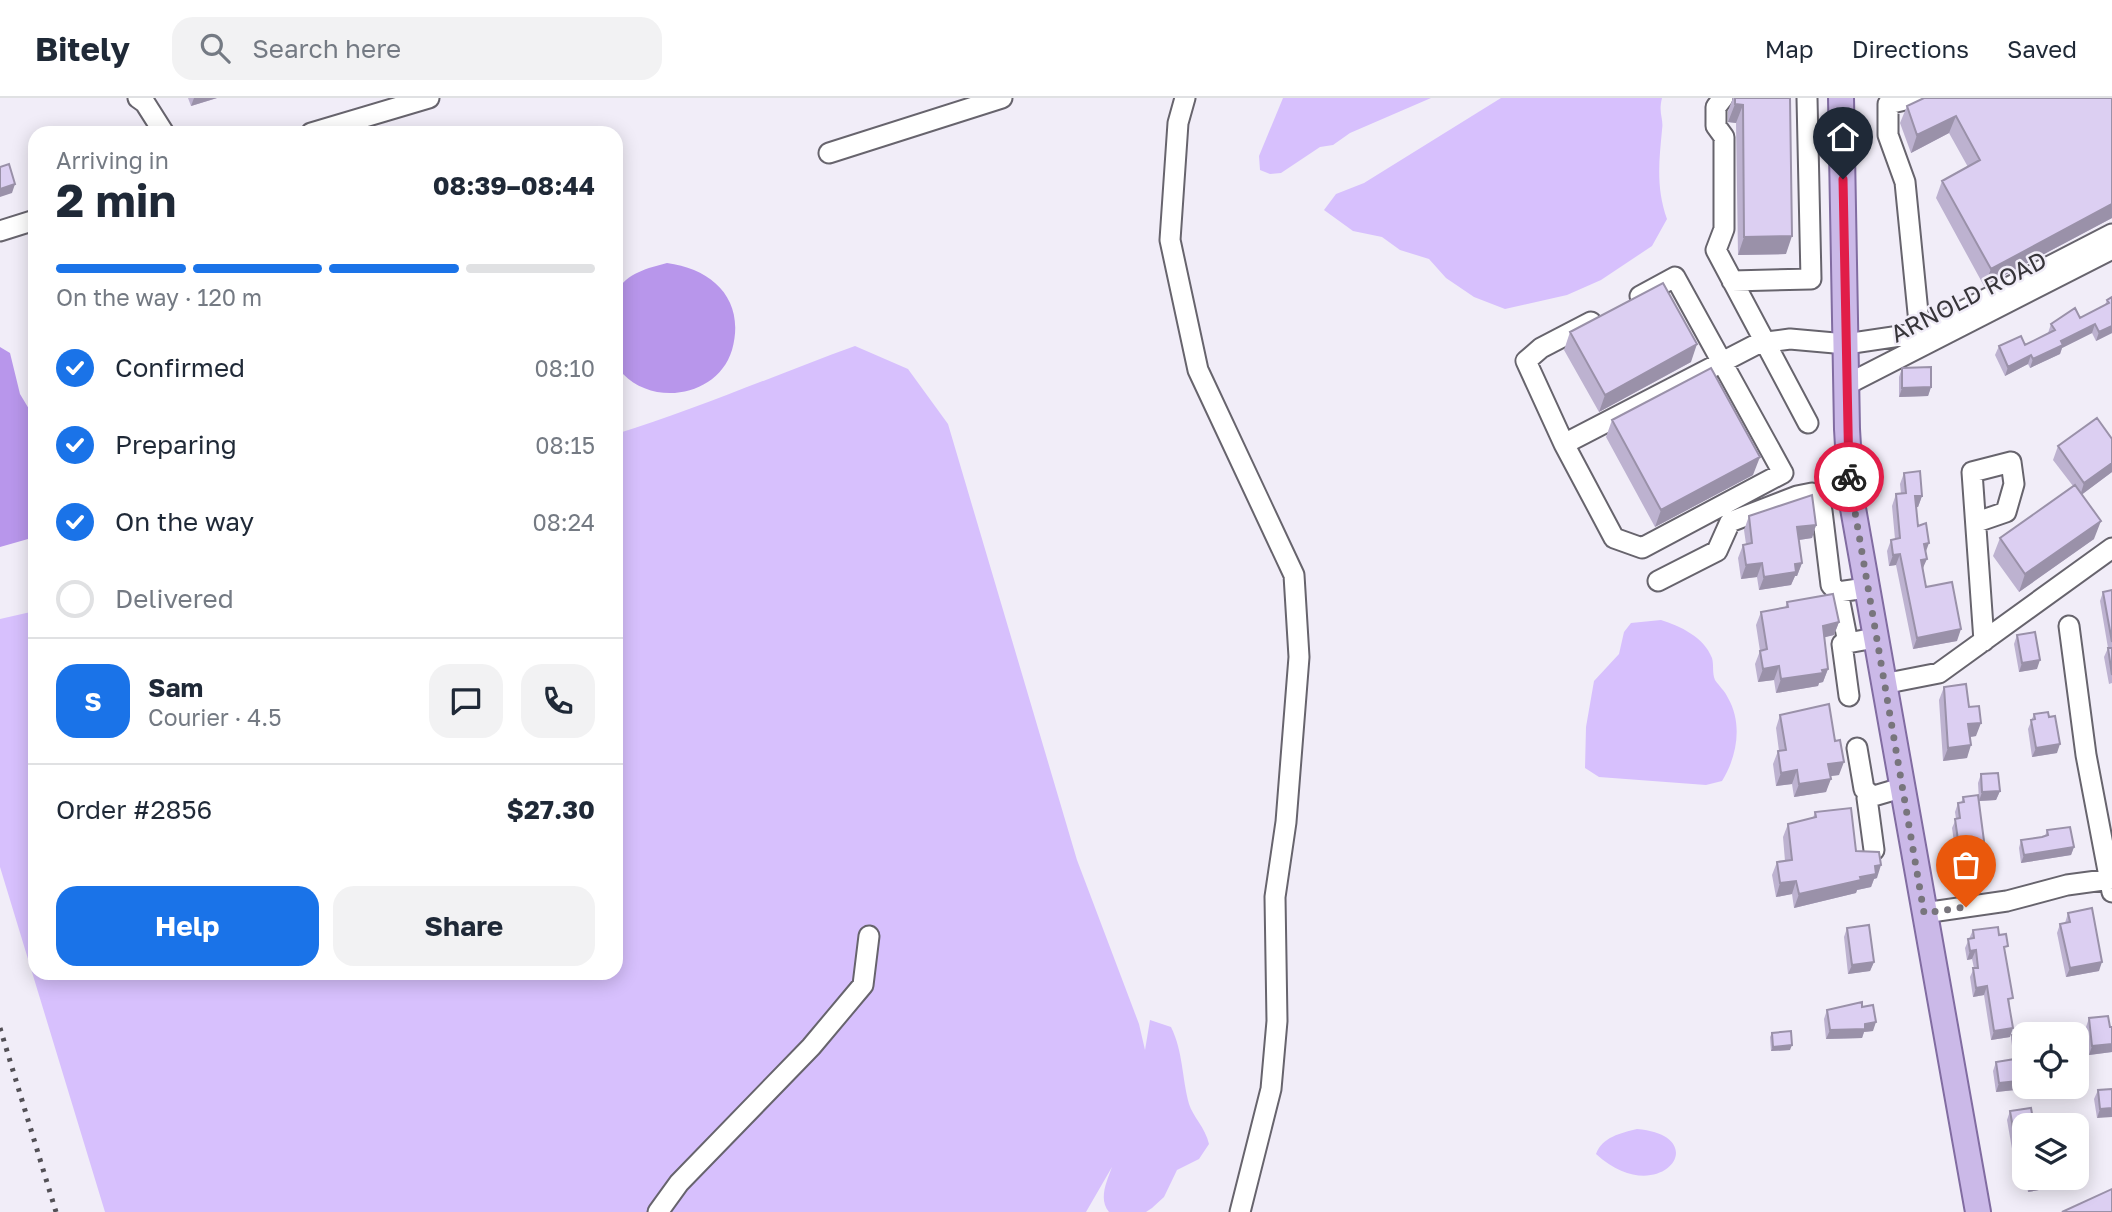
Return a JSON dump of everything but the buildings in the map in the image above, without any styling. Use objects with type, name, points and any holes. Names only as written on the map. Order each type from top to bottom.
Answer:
[{"type":"main road","points":[[1841,98],[1850,480],[1866,588],[1978,1212]]},
{"type":"street","points":[[138,98],[145,103],[160,126]]},
{"type":"street","points":[[338,126],[429,98]]},
{"type":"street","points":[[829,153],[1002,98]]},
{"type":"street","points":[[1185,98],[1178,123],[1170,240],[1198,370],[1294,575],[1299,657],[1286,822],[1275,897],[1277,1021],[1271,1089],[1240,1212]]},
{"type":"street","points":[[1723,98],[1716,107],[1716,127],[1724,137],[1724,229],[1716,250],[1768,342],[1808,423]]},
{"type":"street","points":[[1732,281],[1811,279],[1807,98]]},
{"type":"street","points":[[1913,98],[1888,104],[1888,135],[1905,182],[1920,332]]},
{"type":"street","points":[[0,231],[28,222]]},
{"type":"street","points":[[1564,444],[1759,343],[1790,339],[1846,344],[1920,332],[2112,234]]},
{"type":"street","name":"ARNOLD ROAD","points":[[1846,385],[2112,249]]},
{"type":"street","points":[[1675,277],[1722,363],[1783,473],[1642,548],[1615,538],[1564,444],[1526,361],[1541,348],[1675,277]]},
{"type":"street","points":[[1658,580],[1717,551],[1730,522],[1797,496],[1812,493],[1821,504],[1831,585],[1838,592],[1847,643]]},
{"type":"street","points":[[1977,522],[1984,641]]},
{"type":"street","points":[[1883,684],[1939,673],[2112,548]]},
{"type":"street","points":[[1838,592],[1866,588]]},
{"type":"street","points":[[1924,913],[2007,901],[2067,885],[2111,884],[2085,755],[2069,626]]},
{"type":"street","points":[[1849,696],[1842,644],[1875,638]]},
{"type":"street","points":[[1857,748],[1864,789],[1871,795]]},
{"type":"street","points":[[1874,850],[1866,804],[1871,795],[1902,788]]},
{"type":"street","points":[[658,1212],[679,1183],[811,1047],[863,985],[869,936]]},
{"type":"shaded area","points":[[1283,98],[1431,98],[1350,133],[1333,145],[1320,147],[1281,173],[1270,174],[1260,170],[1259,156]]},
{"type":"shaded area","points":[[1501,98],[1662,98],[1659,175],[1667,219],[1652,246],[1601,280],[1567,295],[1505,309],[1474,297],[1446,278],[1429,259],[1400,250],[1382,237],[1353,231],[1324,210],[1336,194],[1364,183]]},
{"type":"shaded area","points":[[667,263],[699,272],[722,290],[730,302],[735,332],[732,350],[725,366],[714,378],[700,387],[684,392],[652,391],[623,374],[623,283],[639,272]]},
{"type":"shaded area","points":[[855,346],[908,369],[948,424],[1077,860],[1139,1024],[1145,1050],[1150,1020],[1171,1027],[1175,1036],[1189,1104],[1209,1144],[1199,1159],[1177,1170],[1164,1197],[1146,1212],[1109,1212],[1104,1196],[1112,1167],[1086,1212],[105,1212],[34,980],[623,980],[623,432]]},
{"type":"shaded area","points":[[0,347],[10,353],[20,394],[28,407],[28,539],[0,547]]},
{"type":"shaded area","points":[[28,613],[28,959],[0,867],[0,619]]},
{"type":"shaded area","points":[[1661,620],[1683,629],[1703,644],[1712,658],[1715,680],[1733,708],[1736,740],[1731,762],[1722,781],[1706,785],[1599,777],[1585,768],[1586,727],[1594,681],[1619,654],[1624,632],[1631,623]]},
{"type":"shaded area","points":[[1637,1129],[1661,1134],[1673,1144],[1676,1155],[1670,1166],[1658,1173],[1640,1176],[1619,1170],[1596,1154],[1607,1140]]},
{"type":"railway","points":[[0,1028],[56,1212]]},
{"type":"way so far","points":[[1849,477],[1924,913],[1966,907]]},
{"type":"route","points":[[1843,179],[1849,477]]}]
